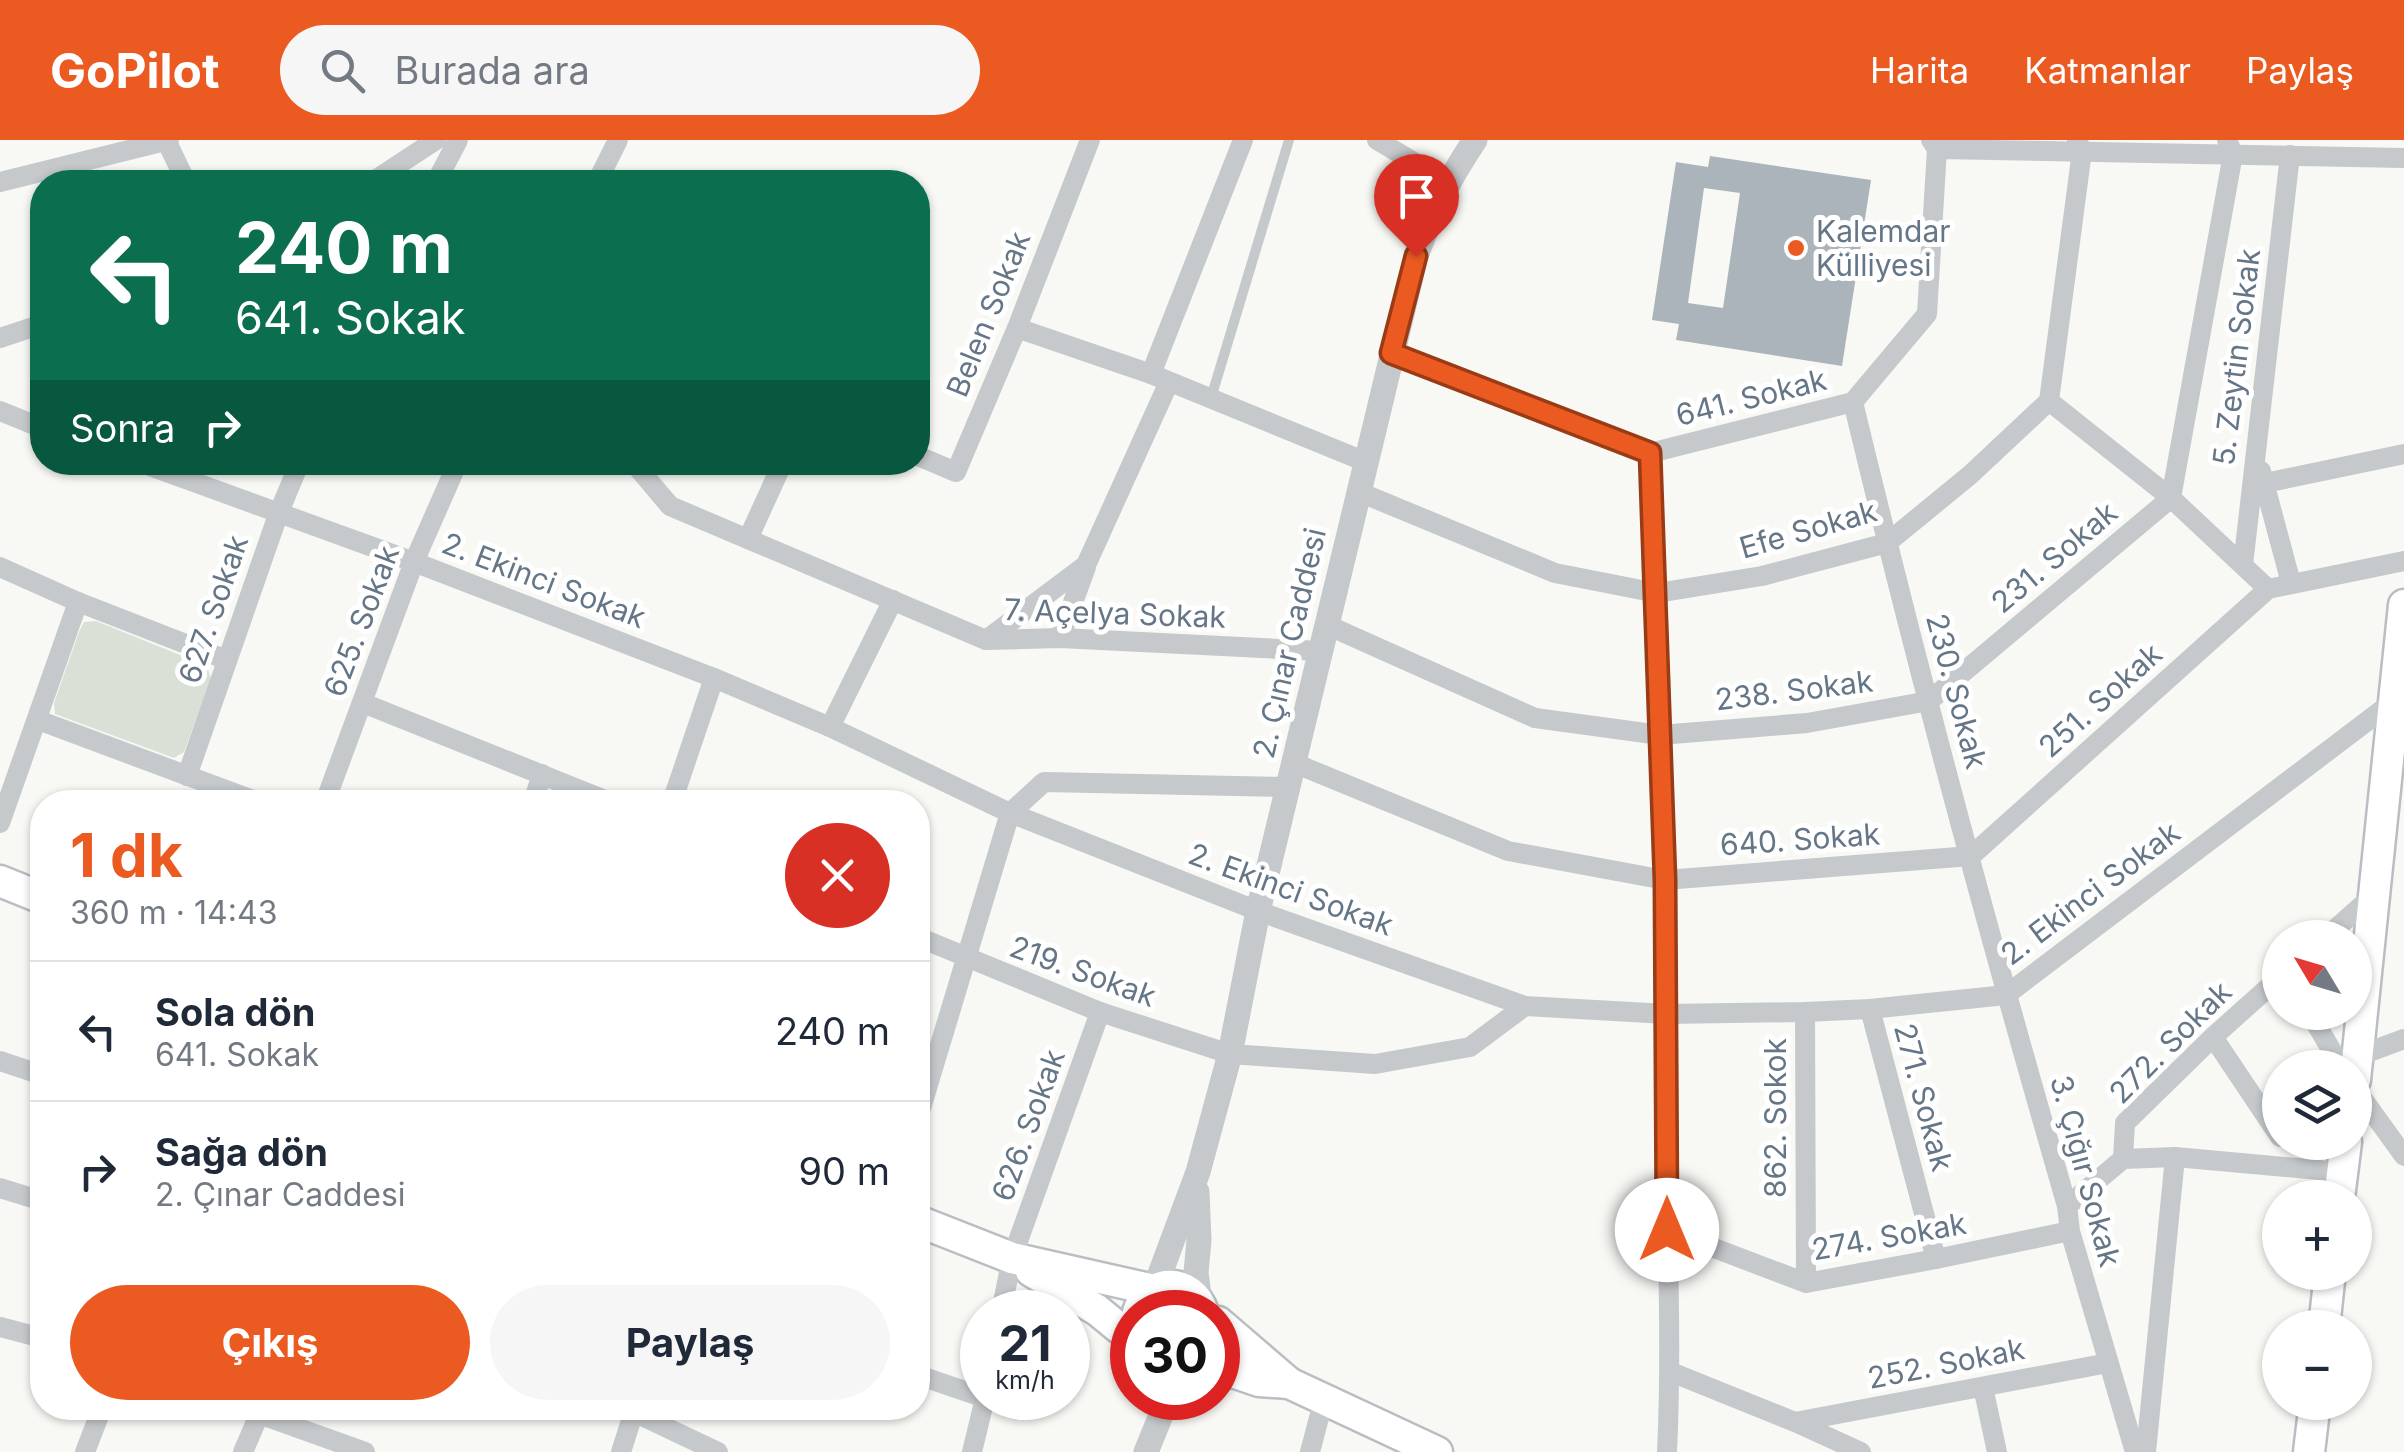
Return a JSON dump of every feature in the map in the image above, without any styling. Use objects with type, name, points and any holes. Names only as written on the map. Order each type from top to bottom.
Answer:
[{"type":"main road","points":[[2354,1050],[2376,893],[2404,605]]},
{"type":"main road","points":[[0,882],[30,893]]},
{"type":"main road","points":[[930,1227],[1112,1290]]},
{"type":"main road","points":[[1012,1258],[1110,1321]]},
{"type":"main road","points":[[1159,1290],[1164,1286],[1186,1290]]},
{"type":"main road","points":[[1240,1341],[1289,1383],[1437,1452]]},
{"type":"main road","points":[[1240,1375],[1289,1383]]},
{"type":"main road","points":[[2310,1452],[2313,1420]]},
{"type":"street","points":[[48,170],[167,140],[181,170]]},
{"type":"street","points":[[390,170],[436,140]]},
{"type":"street","points":[[442,170],[458,140]]},
{"type":"street","points":[[602,170],[618,140]]},
{"type":"street","name":"Belen Sokak","points":[[930,461],[956,472],[1090,140]]},
{"type":"street","points":[[1060,638],[1160,378],[1243,140]]},
{"type":"street","points":[[1376,140],[1447,182]]},
{"type":"street","name":"2. Çınar Caddesi","points":[[1198,1172],[1230,1054],[1258,910],[1416,256],[1447,182],[1475,140]]},
{"type":"street","points":[[1934,144],[2230,147],[2290,154],[2378,148],[2404,158]]},
{"type":"street","name":"641. Sokak","points":[[1391,353],[1650,453],[1853,402],[1927,314],[1934,144]]},
{"type":"street","points":[[2080,145],[2050,401],[2171,498],[2268,589],[2404,560]]},
{"type":"street","name":"5. Zeytin Sokak","points":[[2171,498],[2230,147]]},
{"type":"street","name":"5. Zeytin Sokak","points":[[2243,566],[2290,154]]},
{"type":"street","points":[[0,182],[30,174]]},
{"type":"street","points":[[0,338],[30,328]]},
{"type":"street","points":[[1017,328],[1160,378],[1366,462]]},
{"type":"street","name":"Efe Sokak","points":[[1359,492],[1554,573],[1656,592],[1762,576],[1887,543],[1970,475],[2050,401]]},
{"type":"street","name":"230. Sokak","points":[[1853,402],[2006,995]]},
{"type":"street","points":[[0,411],[30,423]]},
{"type":"street","points":[[2256,450],[2291,583]]},
{"type":"street","points":[[1650,453],[1665,880],[1671,1372],[1667,1452]]},
{"type":"street","points":[[2265,483],[2404,454]]},
{"type":"street","name":"2. Ekinci Sokak","points":[[174,475],[714,678],[830,727],[1010,812],[1258,910],[1525,1006],[1666,1014],[1804,1012],[2006,995],[2395,700]]},
{"type":"street","name":"627. Sokak","points":[[187,776],[294,475]]},
{"type":"street","name":"625. Sokak","points":[[329,790],[414,562],[452,475]]},
{"type":"street","name":"7. Açelya Sokak","points":[[644,475],[670,506],[986,640],[1060,638],[1320,651]]},
{"type":"street","points":[[748,539],[777,475]]},
{"type":"street","name":"231. Sokak","points":[[1929,701],[2171,498]]},
{"type":"street","points":[[986,640],[1086,565]]},
{"type":"street","points":[[0,568],[227,660]]},
{"type":"street","name":"251. Sokak","points":[[1971,856],[2268,589]]},
{"type":"street","points":[[830,727],[893,600]]},
{"type":"street","points":[[0,823],[78,602]]},
{"type":"street","name":"238. Sokak","points":[[1327,625],[1535,718],[1660,735],[1807,723],[1929,701]]},
{"type":"street","points":[[676,790],[714,678]]},
{"type":"street","points":[[363,702],[581,790]]},
{"type":"street","points":[[38,720],[225,790]]},
{"type":"street","points":[[537,790],[542,774]]},
{"type":"street","points":[[930,1045],[965,958],[1010,812],[1044,782],[1291,775]]},
{"type":"street","name":"640. Sokak","points":[[1291,775],[1508,851],[1665,880],[1971,856]]},
{"type":"street","points":[[2345,920],[2376,893]]},
{"type":"street","name":"219. Sokak","points":[[930,942],[1100,1012],[1230,1054],[1375,1064],[1470,1047],[1525,1006]]},
{"type":"street","name":"272. Sokak","points":[[2122,1159],[2125,1123],[2262,993]]},
{"type":"street","name":"3. Çığır Sokak","points":[[2006,995],[2135,1452]]},
{"type":"street","name":"271. Sokak","points":[[1870,1009],[1936,1259]]},
{"type":"street","name":"626. Sokak","points":[[1006,1290],[1012,1258],[1100,1012]]},
{"type":"street","name":"862. Sokok","points":[[1804,1012],[1806,1283]]},
{"type":"street","points":[[2322,1030],[2338,1050]]},
{"type":"street","points":[[2214,1037],[2262,1110]]},
{"type":"street","points":[[2372,1057],[2404,1039]]},
{"type":"street","points":[[0,1060],[30,1071]]},
{"type":"street","points":[[2372,1112],[2404,1156]]},
{"type":"street","points":[[2067,1206],[2122,1159],[2175,1157],[2342,1171]]},
{"type":"street","points":[[2146,1452],[2175,1157]]},
{"type":"street","points":[[1150,1290],[1198,1172]]},
{"type":"street","points":[[1198,1172],[1196,1273],[1201,1290]]},
{"type":"street","points":[[0,1188],[30,1197]]},
{"type":"street","name":"274. Sokak","points":[[1667,1230],[1806,1283],[2070,1230]]},
{"type":"street","points":[[0,1327],[30,1335]]},
{"type":"street","name":"252. Sokak","points":[[1795,1422],[2108,1363]]},
{"type":"street","points":[[1671,1372],[1860,1452]]},
{"type":"street","points":[[930,1379],[960,1390]]},
{"type":"street","points":[[1983,1387],[1996,1452]]},
{"type":"street","points":[[1310,1452],[1324,1399]]},
{"type":"street","points":[[85,1452],[97,1420]]},
{"type":"street","points":[[243,1452],[256,1420]]},
{"type":"street","points":[[283,1420],[364,1452]]},
{"type":"street","points":[[621,1452],[629,1420]]},
{"type":"street","points":[[654,1420],[718,1452]]},
{"type":"street","points":[[972,1452],[979,1420]]},
{"type":"street","points":[[1144,1452],[1145,1420]]},
{"type":"street","points":[[1144,1452],[1158,1420]]},
{"type":"lane","points":[[1211,399],[1289,140]]},
{"type":"shaded area","points":[[96,621],[208,669],[211,679],[184,752],[174,758],[55,714],[54,703],[79,632],[84,622]]},
{"type":"building","name":"Kalemdar Külliyesi","points":[[1710,156],[1871,180],[1842,366],[1676,340],[1679,324],[1652,320],[1676,162],[1708,167]],"holes":[[[1704,188],[1740,193],[1723,308],[1688,303]]]},
{"type":"place","name":"Kalemdar Külliyesi","points":[[1796,248]]},
{"type":"route","points":[[1416,256],[1391,353],[1650,453],[1665,880],[1667,1230]]}]
